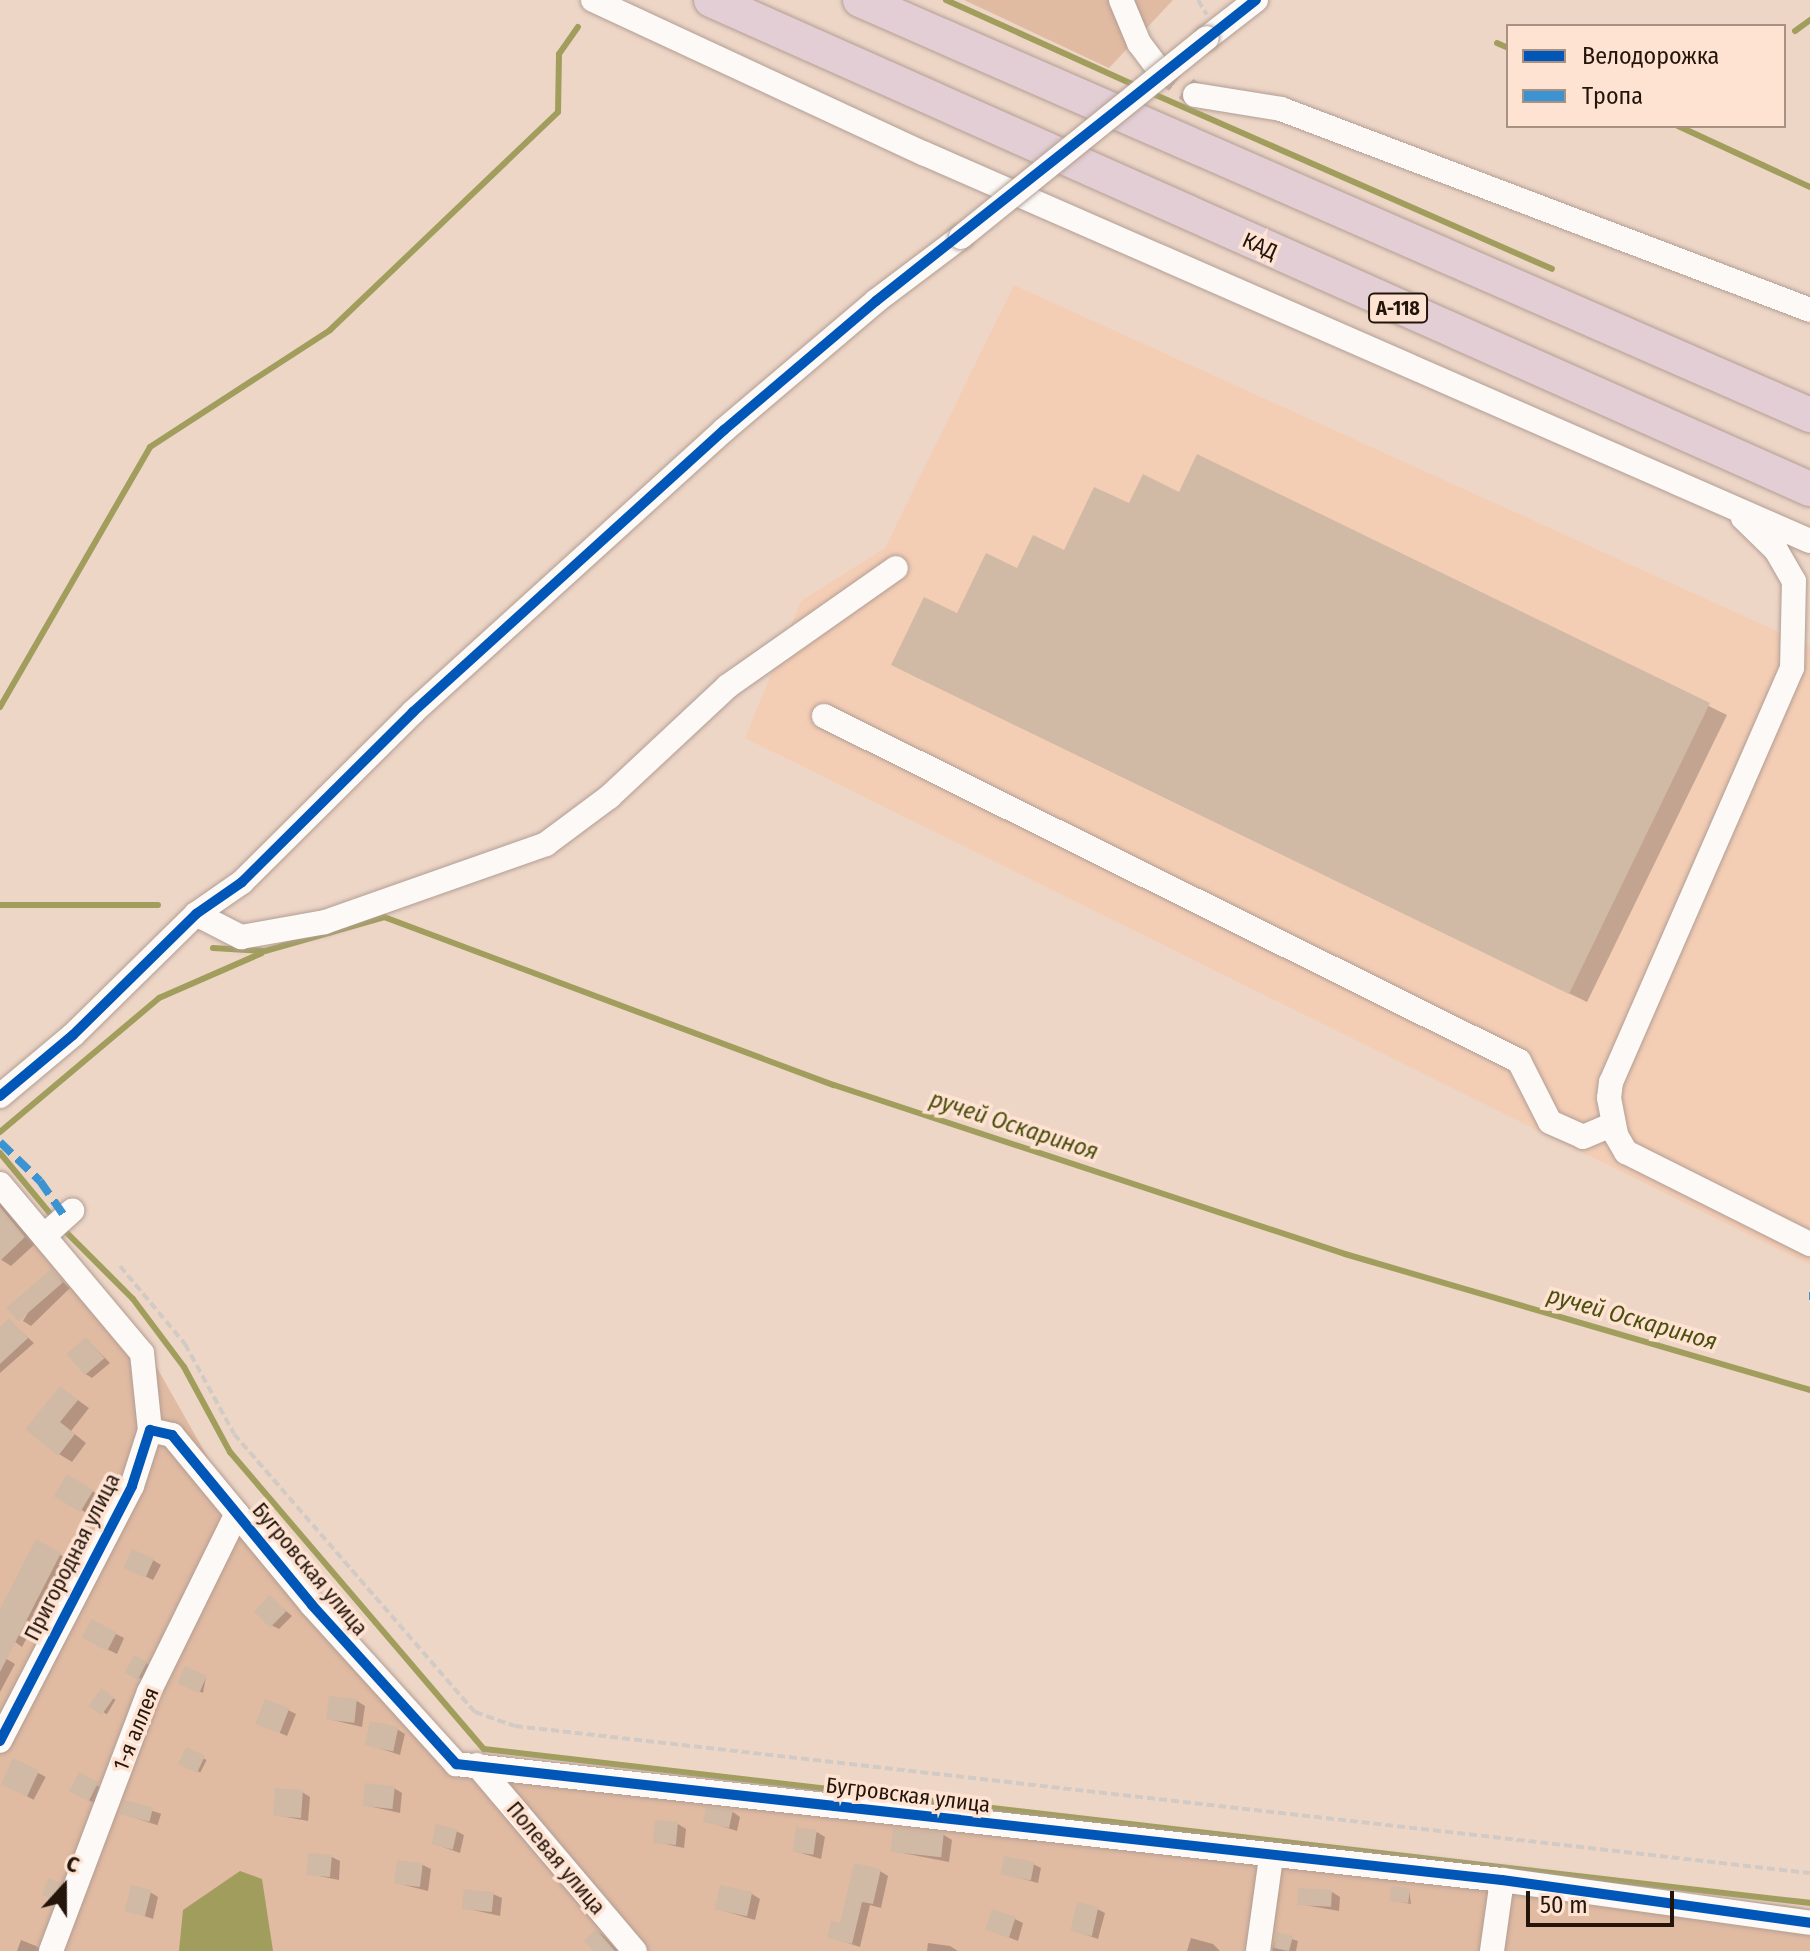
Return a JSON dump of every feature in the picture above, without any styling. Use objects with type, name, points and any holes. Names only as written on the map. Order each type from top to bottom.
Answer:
[{"type":"highway","name":"КАД","points":[[711,0],[1810,489]]},
{"type":"highway","points":[[860,0],[1810,415]]},
{"type":"street","points":[[593,0],[1204,278],[1810,541]]},
{"type":"street","points":[[1121,0],[1139,43],[1157,67]]},
{"type":"street","points":[[0,1096],[73,1035],[196,914],[242,882],[413,712],[724,430],[876,301],[961,237],[1256,0]]},
{"type":"street","points":[[1195,95],[1281,109],[1810,310]]},
{"type":"street","points":[[1719,499],[1776,550],[1794,581],[1792,668]]},
{"type":"street","points":[[196,914],[241,937],[325,922],[546,844],[609,797],[728,686],[896,568]]},
{"type":"street","points":[[1810,648],[1792,668],[1611,1082],[1613,1124],[1626,1152],[1642,1163],[1810,1244]]},
{"type":"street","points":[[824,716],[1519,1061],[1550,1122],[1583,1137],[1613,1124]]},
{"type":"street","name":"Пригородная улица","points":[[0,1184],[142,1353],[150,1430],[132,1486],[0,1741]]},
{"type":"street","points":[[44,1236],[72,1211]]},
{"type":"street","name":"Бугровская улица","points":[[150,1430],[172,1435],[456,1764],[1271,1857],[1502,1880],[1810,1923]]},
{"type":"street","name":"1-я аллея","points":[[51,1951],[149,1692],[237,1513]]},
{"type":"street","name":"Полевая улица","points":[[477,1765],[635,1951]]},
{"type":"street","points":[[1258,1951],[1271,1857]]},
{"type":"street","points":[[1492,1951],[1502,1880]]},
{"type":"path","points":[[120,1266],[185,1344],[234,1434],[475,1712],[515,1726],[1810,1873]]},
{"type":"shaded area","points":[[964,0],[1173,0],[1109,68]]},
{"type":"shaded area","points":[[1014,285],[1810,646],[1810,1265],[745,738],[801,601],[885,548]]},
{"type":"shaded area","points":[[0,1170],[152,1359],[212,1465],[459,1757],[1798,1907],[1810,1910],[1810,1951],[0,1951]]},
{"type":"shaded area","points":[[240,1871],[262,1879],[273,1951],[179,1951],[183,1910]]},
{"type":"building","points":[[1197,454],[1710,703],[1569,994],[891,665],[924,597],[957,613],[986,553],[1017,568],[1033,535],[1064,550],[1094,487],[1129,503],[1143,474],[1179,492]]},
{"type":"building","points":[[0,1207],[25,1237],[0,1261]]},
{"type":"building","points":[[51,1269],[63,1283],[18,1321],[6,1308]]},
{"type":"building","points":[[9,1318],[28,1338],[0,1364],[0,1327]]},
{"type":"building","points":[[86,1337],[104,1358],[85,1375],[66,1354]]},
{"type":"building","points":[[60,1386],[78,1400],[60,1422],[75,1434],[58,1456],[25,1429]]},
{"type":"building","points":[[67,1474],[94,1490],[80,1512],[54,1496]]},
{"type":"building","points":[[36,1539],[61,1553],[0,1672],[0,1609]]},
{"type":"building","points":[[132,1549],[154,1559],[145,1578],[123,1568]]},
{"type":"building","points":[[270,1595],[286,1611],[270,1628],[254,1611]]},
{"type":"building","points":[[91,1619],[117,1632],[107,1651],[81,1638]]},
{"type":"building","points":[[134,1655],[147,1662],[138,1680],[125,1673]]},
{"type":"building","points":[[185,1666],[207,1676],[199,1693],[177,1683]]},
{"type":"building","points":[[101,1688],[114,1697],[101,1715],[88,1706]]},
{"type":"building","points":[[329,1696],[357,1699],[354,1723],[326,1720]]},
{"type":"building","points":[[265,1699],[289,1708],[280,1734],[255,1724]]},
{"type":"building","points":[[370,1721],[398,1727],[393,1751],[365,1745]]},
{"type":"building","points":[[186,1747],[205,1756],[197,1773],[178,1764]]},
{"type":"building","points":[[13,1758],[39,1770],[27,1797],[1,1784]]},
{"type":"building","points":[[79,1772],[99,1782],[89,1802],[69,1792]]},
{"type":"building","points":[[365,1783],[395,1786],[392,1809],[363,1806]]},
{"type":"building","points":[[275,1788],[303,1790],[301,1818],[273,1816]]},
{"type":"building","points":[[124,1800],[153,1807],[149,1822],[120,1815]]},
{"type":"building","points":[[706,1807],[733,1810],[729,1828],[703,1822]]},
{"type":"building","points":[[655,1820],[678,1822],[676,1845],[653,1843]]},
{"type":"building","points":[[436,1824],[457,1829],[453,1849],[431,1844]]},
{"type":"building","points":[[796,1827],[817,1830],[813,1855],[793,1852]]},
{"type":"building","points":[[893,1828],[944,1833],[941,1857],[890,1852]]},
{"type":"building","points":[[308,1853],[332,1855],[330,1877],[306,1875]]},
{"type":"building","points":[[1004,1856],[1034,1862],[1031,1881],[1000,1875]]},
{"type":"building","points":[[397,1860],[423,1863],[420,1887],[394,1884]]},
{"type":"building","points":[[854,1863],[881,1869],[873,1904],[862,1902],[852,1944],[827,1938],[831,1921],[840,1923]]},
{"type":"building","points":[[49,1878],[61,1883],[54,1900],[42,1895]]},
{"type":"building","points":[[131,1885],[151,1890],[145,1916],[124,1911]]},
{"type":"building","points":[[720,1885],[752,1892],[747,1916],[715,1909]]},
{"type":"building","points":[[1391,1886],[1410,1888],[1408,1903],[1389,1901]]},
{"type":"building","points":[[1298,1888],[1332,1890],[1331,1907],[1297,1905]]},
{"type":"building","points":[[464,1889],[494,1892],[492,1912],[462,1909]]},
{"type":"building","points":[[1077,1902],[1098,1907],[1092,1936],[1070,1931]]},
{"type":"building","points":[[992,1909],[1016,1917],[1009,1938],[985,1930]]},
{"type":"building","points":[[596,1929],[615,1951],[593,1951],[584,1941]]},
{"type":"building","points":[[1276,1932],[1293,1936],[1289,1951],[1274,1948]]},
{"type":"waterway","points":[[946,0],[1139,87]]},
{"type":"waterway","points":[[1795,31],[1810,20]]},
{"type":"waterway","points":[[0,707],[150,447],[330,330],[558,112],[559,54],[578,27]]},
{"type":"waterway","points":[[1497,43],[1506,47]]},
{"type":"waterway","points":[[1149,92],[1552,269]]},
{"type":"waterway","points":[[1682,128],[1810,187]]},
{"type":"waterway","name":"ручей Оскариноя","points":[[0,905],[158,905]]},
{"type":"waterway","name":"ручей Оскариноя","points":[[213,948],[265,951],[384,917],[834,1085],[1345,1254],[1810,1390]]},
{"type":"waterway","points":[[0,1132],[159,998],[262,953]]},
{"type":"waterway","points":[[0,1153],[53,1217]]},
{"type":"waterway","points":[[63,1229],[133,1299],[184,1367],[230,1452],[484,1749],[1810,1903]]},
{"type":"tunnel","points":[[1157,67],[1195,95]]},
{"type":"marked path","points":[[0,1142],[40,1181],[65,1217]]},
{"type":"cycle path","points":[[0,1096],[73,1035],[196,914],[242,882],[413,712],[724,430],[876,301],[1256,0]]},
{"type":"cycle path","points":[[0,1741],[132,1486],[150,1430],[172,1435],[312,1605],[456,1764],[1502,1880],[1810,1923]]}]
